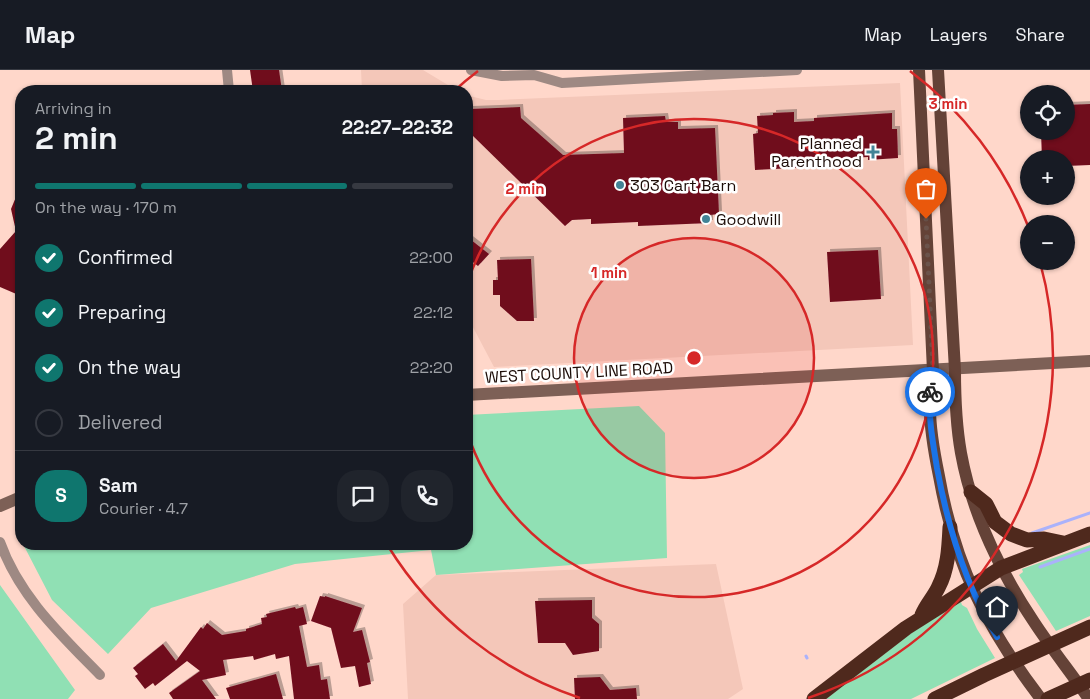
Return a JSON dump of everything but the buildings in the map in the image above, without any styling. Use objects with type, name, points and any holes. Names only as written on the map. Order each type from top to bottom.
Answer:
[{"type":"highway","points":[[971,492],[986,504],[995,522],[1010,534],[1027,540],[1044,539],[1065,543]]},
{"type":"highway","points":[[920,618],[943,576],[948,556],[950,527]]},
{"type":"highway","points":[[814,699],[920,618],[1001,568],[1090,534]]},
{"type":"highway","points":[[934,699],[1087,628]]},
{"type":"highway","points":[[1048,699],[1090,680]]},
{"type":"main road","points":[[919,70],[933,371],[930,400],[931,425],[943,498],[950,527],[971,587],[1006,651],[1041,699]]},
{"type":"main road","points":[[938,70],[955,370],[955,409],[964,468],[981,523],[1001,568],[1037,627],[1089,699]]},
{"type":"main road","name":"WEST COUNTY LINE ROAD","points":[[473,395],[955,370],[1090,361]]},
{"type":"main road","points":[[0,506],[15,500]]},
{"type":"street","points":[[227,70],[228,85]]},
{"type":"street","points":[[471,70],[502,76],[534,75],[562,83],[729,72],[797,70]]},
{"type":"street","points":[[534,75],[546,70]]},
{"type":"street","points":[[0,542],[16,578],[25,591],[46,618],[100,675]]},
{"type":"shaded area","points":[[361,70],[423,70],[448,85],[362,85]]},
{"type":"shaded area","points":[[900,83],[913,345],[494,367],[473,327],[473,97],[486,100]]},
{"type":"shaded area","points":[[716,564],[743,689],[728,699],[408,699],[403,604],[436,575]]},
{"type":"green space","points":[[639,406],[665,433],[667,558],[436,575],[431,550],[473,550],[473,415]]},
{"type":"green space","points":[[1090,545],[1090,616],[1056,631],[1019,575],[1023,572],[1022,569]]},
{"type":"green space","points":[[26,550],[431,550],[295,564],[151,608],[108,654],[52,600]]},
{"type":"green space","points":[[0,585],[75,690],[68,699],[0,699]]},
{"type":"green space","points":[[961,602],[967,608],[977,629],[995,658],[911,699],[826,699],[914,631]]},
{"type":"waterway","points":[[1032,533],[1090,513]]},
{"type":"waterway","points":[[1040,567],[1090,549]]},
{"type":"way so far","points":[[926,219],[933,371],[930,392]]},
{"type":"place","name":"Planned Parenthood","points":[[873,152]]},
{"type":"place","name":"303 Cart Barn","points":[[620,185]]},
{"type":"place","name":"Goodwill","points":[[706,219]]},
{"type":"route","points":[[930,392],[931,425],[935,456],[951,531],[971,587],[997,637]]}]
